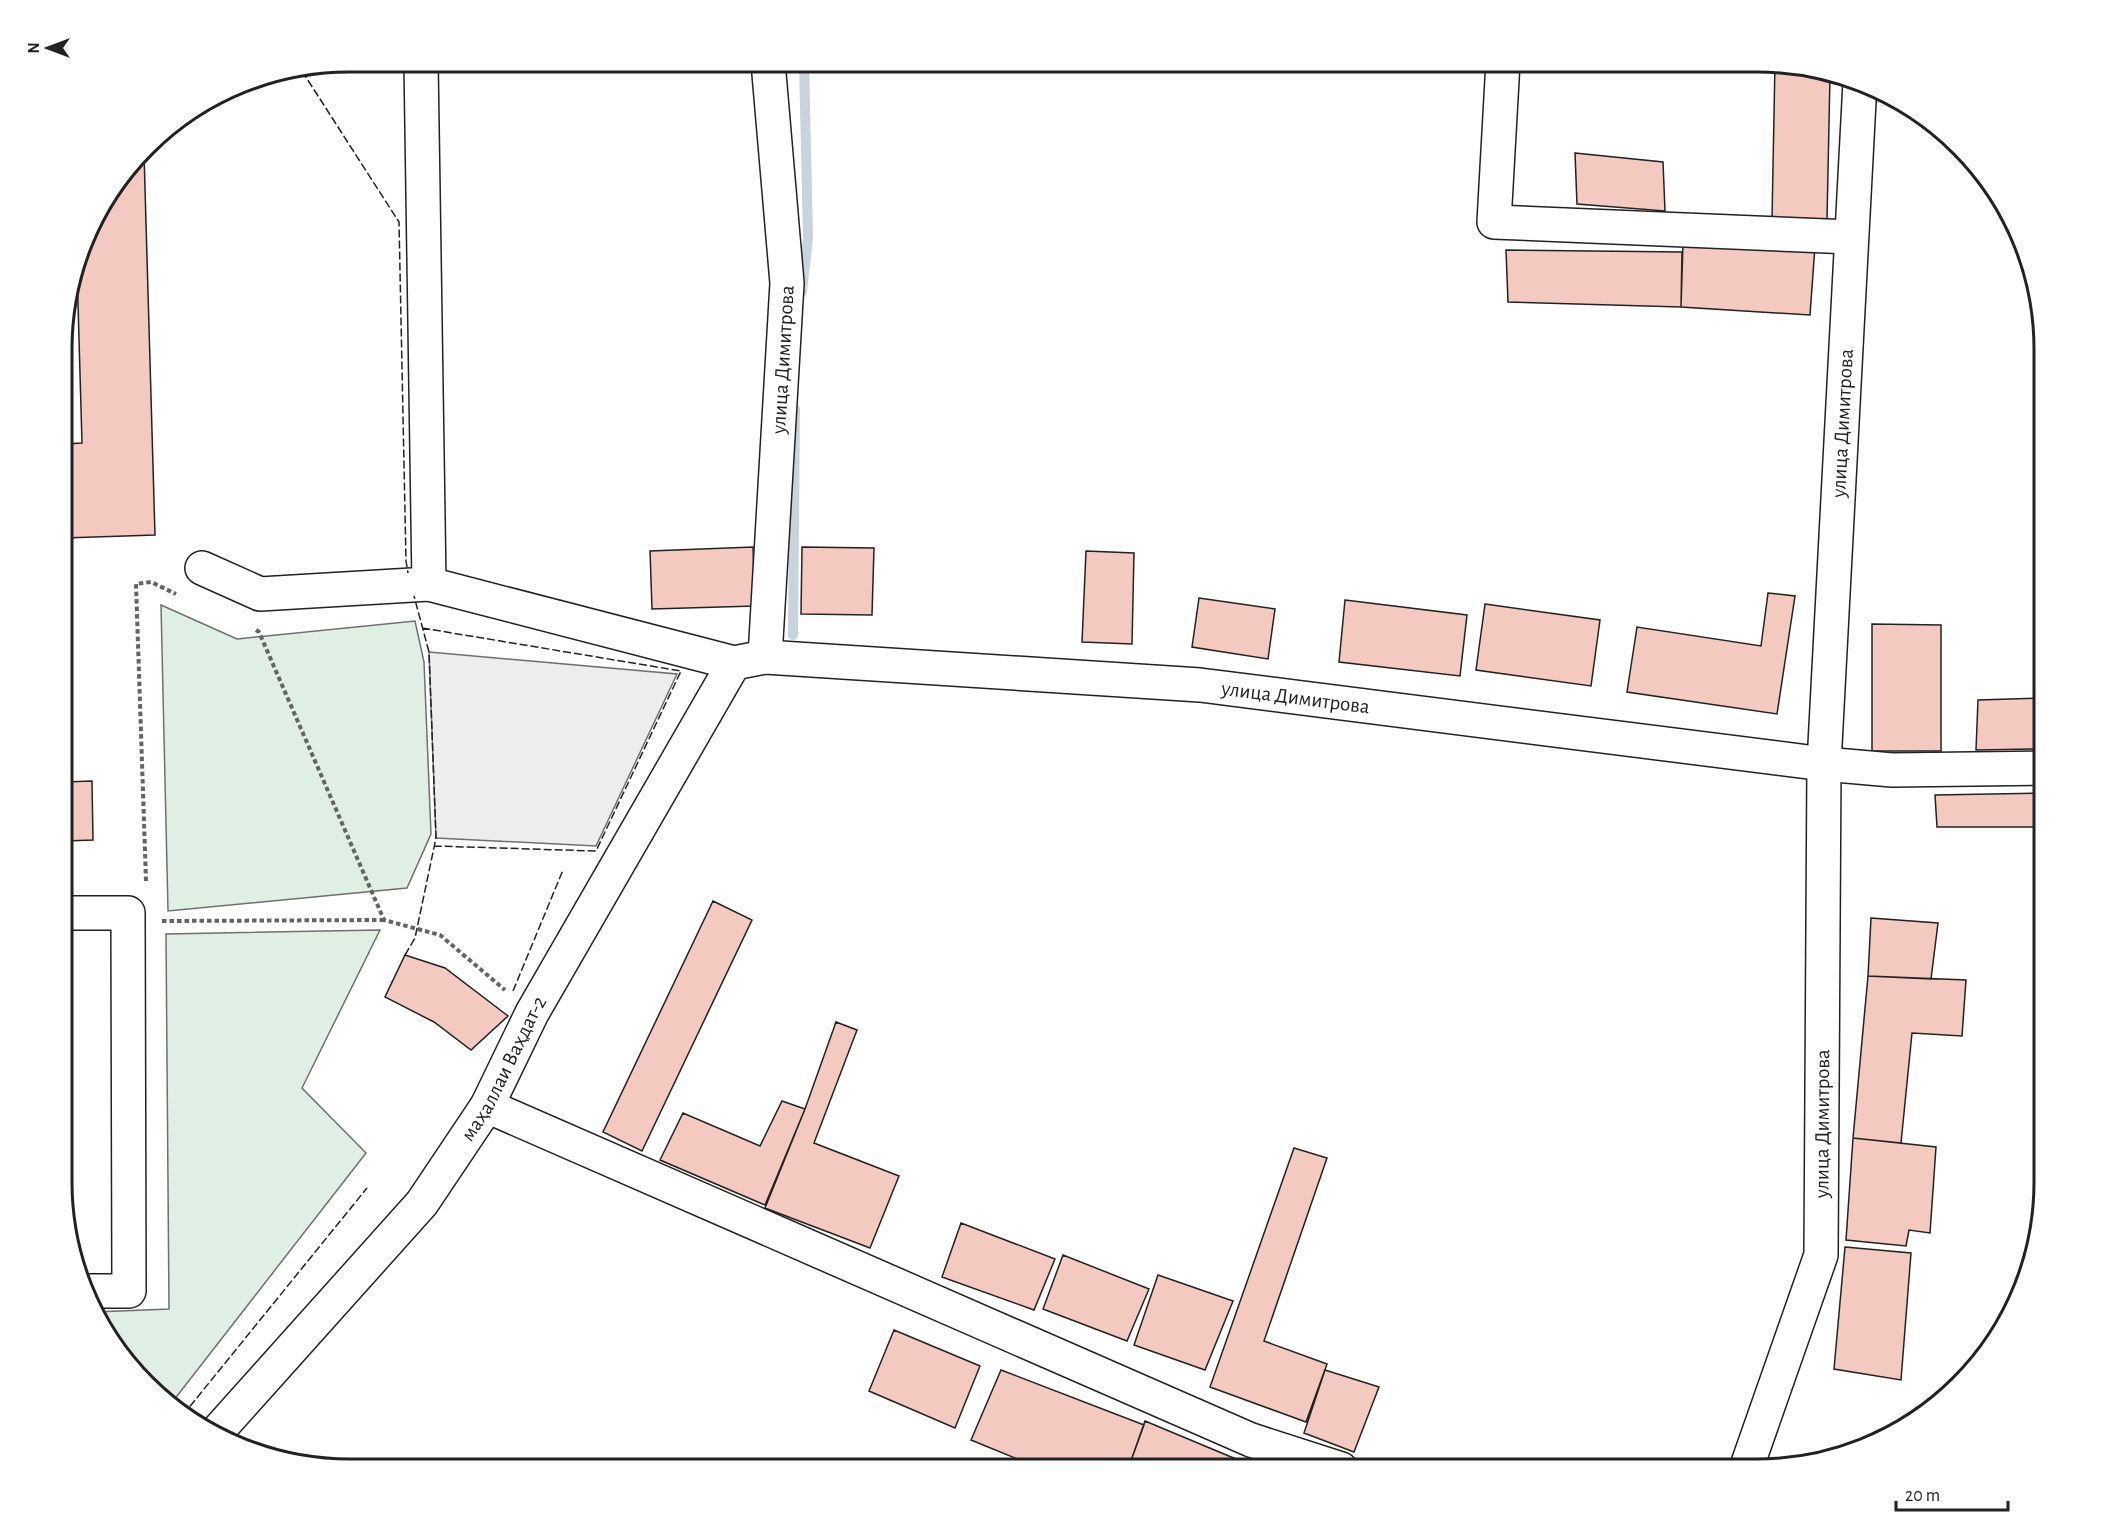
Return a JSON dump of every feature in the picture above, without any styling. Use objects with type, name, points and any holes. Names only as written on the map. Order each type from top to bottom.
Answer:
[{"type":"street","points":[[421,72],[429,584]]},
{"type":"street","name":"улица Димитрова","points":[[769,72],[787,283],[750,660],[1200,685],[1824,764],[1892,770],[2034,768]]},
{"type":"street","points":[[1502,72],[1494,222],[1851,237]]},
{"type":"street","name":"улица Димитрова","points":[[1750,1459],[1821,1255],[1824,764],[1859,92]]},
{"type":"street","points":[[202,568],[260,594],[429,584],[750,660]]},
{"type":"street","name":"маҳаллаи Ваҳдат-2","points":[[221,1427],[422,1203],[487,1106],[532,1013],[750,660]]},
{"type":"street","points":[[72,913],[128,913],[129,1291],[94,1291]]},
{"type":"street","points":[[487,1106],[1251,1440],[1310,1459]]},
{"type":"path","points":[[146,886],[136,584],[151,582],[182,597]]},
{"type":"path","points":[[259,632],[384,920]]},
{"type":"path","points":[[159,921],[384,920],[440,935],[532,1013]]},
{"type":"green space","points":[[161,605],[237,639],[415,621],[424,662],[431,834],[407,888],[168,911]]},
{"type":"green space","points":[[380,930],[302,1088],[366,1153],[176,1398],[141,1365],[119,1336],[105,1312],[169,1309],[166,934]]},
{"type":"shaded area","points":[[429,652],[677,674],[596,846],[436,838]]},
{"type":"building","points":[[1775,73],[1793,74],[1830,82],[1827,220],[1772,219]]},
{"type":"building","points":[[1575,153],[1663,162],[1665,211],[1577,204]]},
{"type":"building","points":[[144,162],[155,535],[72,538],[72,444],[82,443],[78,292],[93,243],[109,211]]},
{"type":"building","points":[[1683,243],[1815,246],[1810,315],[1681,307]]},
{"type":"building","points":[[1506,250],[1682,252],[1681,307],[1508,302]]},
{"type":"building","points":[[753,547],[755,606],[652,609],[650,551]]},
{"type":"building","points":[[802,547],[874,548],[872,615],[801,614]]},
{"type":"building","points":[[1086,551],[1134,553],[1132,644],[1082,642]]},
{"type":"building","points":[[1768,593],[1795,596],[1777,714],[1627,692],[1637,627],[1761,646]]},
{"type":"building","points":[[1199,598],[1275,609],[1268,659],[1192,647]]},
{"type":"building","points":[[1345,600],[1467,615],[1460,676],[1339,662]]},
{"type":"building","points":[[1485,604],[1600,620],[1591,686],[1476,670]]},
{"type":"building","points":[[1872,624],[1941,625],[1941,751],[1872,751]]},
{"type":"building","points":[[2034,698],[2034,749],[1976,750],[1978,700]]},
{"type":"building","points":[[92,781],[93,840],[72,841],[72,782]]},
{"type":"building","points":[[2034,793],[2034,827],[1937,827],[1935,795]]},
{"type":"building","points":[[713,901],[752,920],[642,1151],[603,1132]]},
{"type":"building","points":[[1871,918],[1938,923],[1931,979],[1868,976]]},
{"type":"building","points":[[405,955],[445,968],[508,1016],[471,1050],[434,1022],[385,997]]},
{"type":"building","points":[[1868,976],[1966,980],[1962,1036],[1912,1033],[1901,1143],[1853,1138]]},
{"type":"building","points":[[836,1022],[857,1030],[814,1143],[899,1176],[870,1248],[765,1208],[805,1109]]},
{"type":"building","points":[[782,1101],[805,1109],[765,1205],[660,1160],[683,1113],[760,1146]]},
{"type":"building","points":[[1853,1138],[1936,1147],[1930,1233],[1909,1230],[1906,1246],[1846,1240]]},
{"type":"building","points":[[1294,1148],[1327,1158],[1264,1341],[1327,1364],[1306,1422],[1210,1387]]},
{"type":"building","points":[[961,1223],[1055,1259],[1034,1310],[942,1277]]},
{"type":"building","points":[[1845,1247],[1911,1253],[1901,1380],[1834,1369]]},
{"type":"building","points":[[1063,1255],[1149,1289],[1127,1341],[1043,1309]]},
{"type":"building","points":[[1158,1275],[1233,1301],[1205,1370],[1134,1345]]},
{"type":"building","points":[[894,1330],[980,1366],[955,1428],[869,1391]]},
{"type":"building","points":[[1001,1370],[1144,1425],[1132,1459],[1017,1459],[971,1440]]},
{"type":"building","points":[[1325,1370],[1379,1387],[1354,1452],[1304,1433]]},
{"type":"building","points":[[1145,1421],[1236,1459],[1132,1459]]},
{"type":"waterway","points":[[802,292],[808,238],[804,72]]},
{"type":"waterway","points":[[793,635],[795,409]]},
{"type":"fence","points":[[305,75],[399,222],[408,573]]},
{"type":"fence","points":[[405,955],[415,938],[436,838],[429,652],[414,596]]},
{"type":"fence","points":[[422,628],[681,671],[596,851],[434,846]]},
{"type":"fence","points":[[513,991],[563,870]]},
{"type":"fence","points":[[189,1408],[367,1188]]}]
